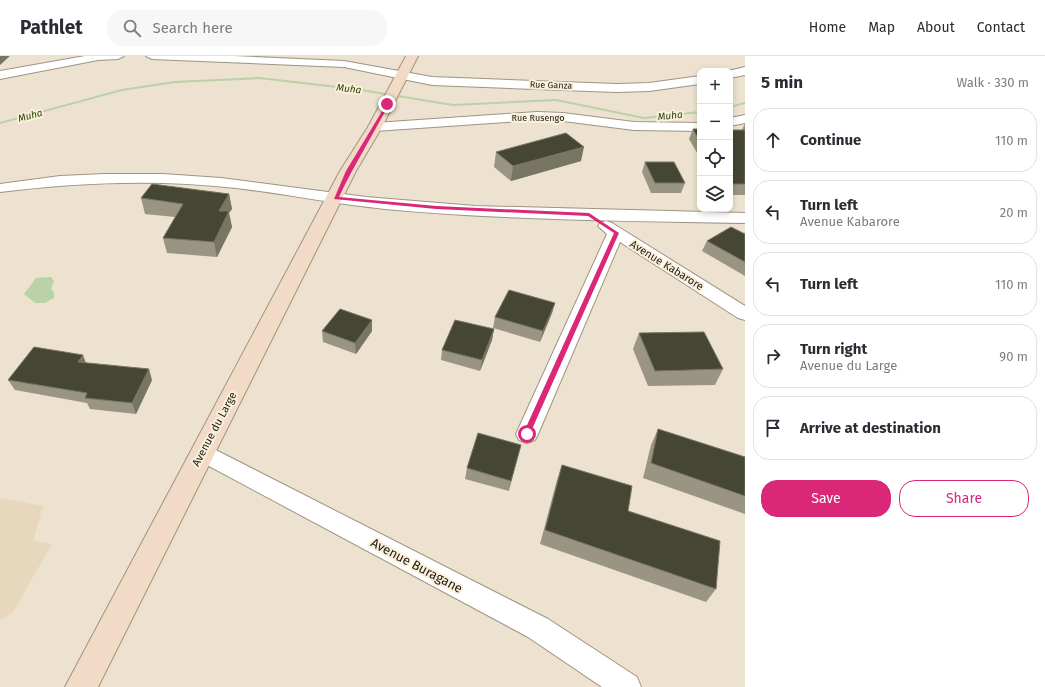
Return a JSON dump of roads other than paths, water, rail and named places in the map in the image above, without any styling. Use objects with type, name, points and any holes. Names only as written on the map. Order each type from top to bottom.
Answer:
[{"type":"main road","name":"Avenue du Large","points":[[397,74],[401,56]]},
{"type":"main road","name":"Avenue du Large","points":[[81,687],[202,452],[336,198],[348,171],[375,127],[382,103],[389,88],[397,74],[412,56]]},
{"type":"main road","name":"Avenue du Large","points":[[348,171],[356,141],[382,103]]},
{"type":"street","points":[[0,75],[98,57],[118,56]]},
{"type":"street","name":"Rue Ganza","points":[[152,56],[344,64],[362,66],[432,81],[616,88],[649,87],[697,80]]},
{"type":"street","points":[[733,73],[745,71]]},
{"type":"street","name":"Rue Rusengo","points":[[375,127],[537,116],[563,117],[634,126],[697,127]]},
{"type":"street","points":[[733,121],[745,119]]},
{"type":"street","points":[[0,188],[55,181],[131,178],[236,184],[336,198],[436,208],[589,215],[745,218]]},
{"type":"street","name":"Avenue Kabarore","points":[[589,215],[745,314]]},
{"type":"street","points":[[527,434],[616,233]]},
{"type":"street","name":"Avenue Buragane","points":[[202,452],[538,628],[627,687]]},
{"type":"waterway","name":"Muha","points":[[0,123],[122,90],[175,82],[259,78],[355,89],[453,105],[556,100],[644,118],[697,112]]},
{"type":"waterway","name":"Muha","points":[[733,106],[745,103]]}]
